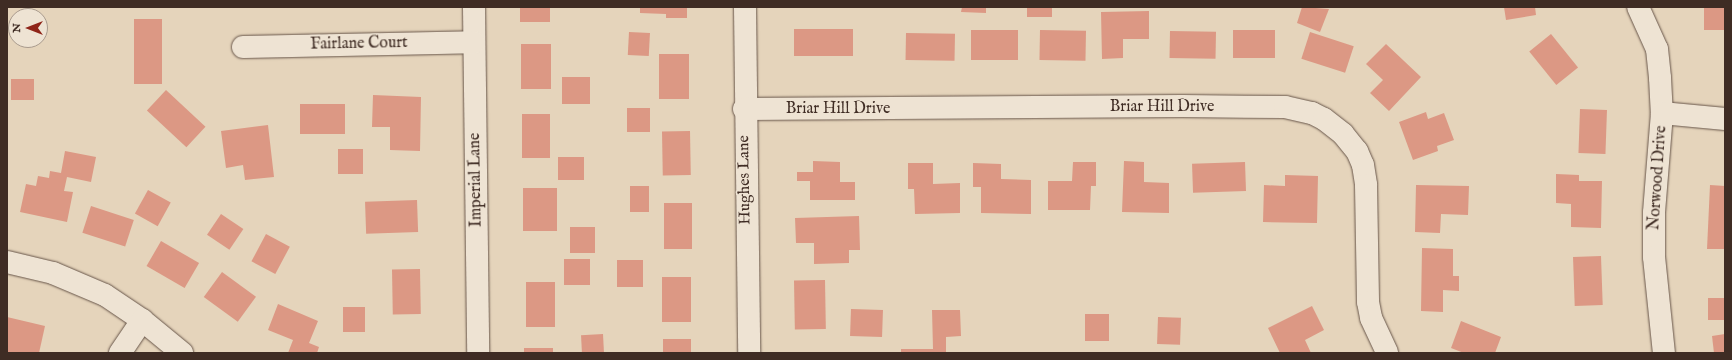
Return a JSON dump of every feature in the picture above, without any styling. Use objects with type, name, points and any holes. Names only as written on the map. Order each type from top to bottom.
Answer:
[{"type":"street","name":"Imperial Lane","points":[[474,7],[478,353]]},
{"type":"street","name":"Hughes Lane","points":[[745,7],[744,109],[749,353]]},
{"type":"street","name":"Norwood Drive","points":[[1638,7],[1657,49],[1662,113],[1654,213],[1654,257],[1664,353]]},
{"type":"street","name":"Fairlane Court","points":[[243,47],[474,42]]},
{"type":"street","name":"Briar Hill Drive","points":[[744,109],[1182,106],[1285,107],[1312,113],[1324,119],[1343,134],[1357,151],[1363,165],[1366,185],[1368,302],[1371,318],[1387,353]]},
{"type":"street","points":[[1662,113],[1725,119]]},
{"type":"street","points":[[7,262],[54,273],[76,281],[105,295],[142,320],[182,353]]},
{"type":"street","points":[[120,353],[142,320]]},
{"type":"building","points":[[520,7],[550,7],[550,22],[520,22]]},
{"type":"building","points":[[640,7],[687,7],[687,18],[666,18],[666,14],[640,13]]},
{"type":"building","points":[[962,7],[986,7],[986,13],[961,12]]},
{"type":"building","points":[[1027,7],[1052,7],[1052,17],[1027,17]]},
{"type":"building","points":[[1302,7],[1329,9],[1320,32],[1297,23]]},
{"type":"building","points":[[1504,7],[1535,7],[1536,15],[1506,20]]},
{"type":"building","points":[[1704,7],[1725,7],[1725,30],[1704,30]]},
{"type":"building","points":[[1149,11],[1149,39],[1123,39],[1123,58],[1102,59],[1101,12]]},
{"type":"building","points":[[134,19],[162,19],[162,84],[134,84]]},
{"type":"building","points":[[794,29],[853,29],[853,56],[794,56]]},
{"type":"building","points":[[971,30],[1018,30],[1018,60],[971,60]]},
{"type":"building","points":[[1040,30],[1086,31],[1085,61],[1039,60]]},
{"type":"building","points":[[1233,30],[1275,30],[1275,58],[1233,58]]},
{"type":"building","points":[[1170,31],[1216,32],[1216,59],[1170,58]]},
{"type":"building","points":[[629,32],[650,33],[649,56],[628,55]]},
{"type":"building","points":[[1310,32],[1354,46],[1345,73],[1301,59]]},
{"type":"building","points":[[906,33],[955,34],[955,61],[906,60]]},
{"type":"building","points":[[1551,34],[1578,67],[1556,85],[1529,52]]},
{"type":"building","points":[[521,44],[551,44],[551,89],[521,89]]},
{"type":"building","points":[[1386,44],[1421,77],[1389,111],[1370,93],[1383,80],[1366,64]]},
{"type":"building","points":[[659,54],[689,54],[689,99],[659,99]]},
{"type":"building","points":[[562,77],[590,77],[590,104],[562,104]]},
{"type":"building","points":[[11,79],[34,79],[34,100],[11,100]]},
{"type":"building","points":[[166,90],[205,127],[186,147],[147,110]]},
{"type":"building","points":[[373,95],[421,97],[420,151],[390,150],[390,127],[372,127]]},
{"type":"building","points":[[300,104],[345,104],[345,134],[300,134]]},
{"type":"building","points":[[627,108],[650,108],[650,132],[627,132]]},
{"type":"building","points":[[1580,109],[1607,110],[1605,154],[1578,153]]},
{"type":"building","points":[[1426,112],[1428,119],[1444,113],[1454,140],[1437,146],[1438,151],[1413,160],[1399,122]]},
{"type":"building","points":[[522,114],[550,114],[550,158],[522,158]]},
{"type":"building","points":[[268,125],[274,177],[245,180],[243,165],[226,168],[221,131]]},
{"type":"building","points":[[662,131],[690,131],[691,175],[663,175]]},
{"type":"building","points":[[338,149],[363,149],[363,174],[338,174]]},
{"type":"building","points":[[65,151],[96,157],[91,182],[67,177],[64,191],[73,192],[67,222],[20,212],[26,184],[36,186],[38,176],[49,178],[50,171],[61,173]]},
{"type":"building","points":[[558,157],[584,157],[584,180],[558,180]]},
{"type":"building","points":[[813,161],[840,162],[840,182],[855,182],[855,200],[810,200],[810,181],[797,181],[797,172],[813,172]]},
{"type":"building","points":[[1124,161],[1144,162],[1144,182],[1169,183],[1169,213],[1122,212]]},
{"type":"building","points":[[1073,162],[1096,162],[1096,186],[1091,186],[1090,210],[1048,210],[1048,181],[1072,181]]},
{"type":"building","points":[[1245,162],[1246,191],[1193,193],[1192,164]]},
{"type":"building","points":[[908,163],[933,163],[933,184],[960,183],[960,213],[915,214],[914,189],[908,189]]},
{"type":"building","points":[[973,163],[1001,164],[1001,179],[1031,180],[1031,214],[981,213],[981,187],[973,187]]},
{"type":"building","points":[[1556,174],[1579,175],[1579,181],[1602,181],[1601,228],[1571,227],[1571,204],[1556,203]]},
{"type":"building","points":[[1285,175],[1318,176],[1317,223],[1263,222],[1264,185],[1285,186]]},
{"type":"building","points":[[1416,185],[1469,186],[1468,215],[1441,214],[1440,233],[1415,232]]},
{"type":"building","points":[[1710,185],[1725,186],[1725,249],[1707,249]]},
{"type":"building","points":[[630,186],[649,186],[649,212],[630,212]]},
{"type":"building","points":[[523,188],[557,188],[557,231],[523,231]]},
{"type":"building","points":[[148,190],[171,203],[158,226],[135,214]]},
{"type":"building","points":[[417,200],[418,232],[366,234],[365,202]]},
{"type":"building","points":[[664,203],[692,203],[692,249],[664,249]]},
{"type":"building","points":[[91,206],[134,220],[125,247],[82,233]]},
{"type":"building","points":[[221,214],[243,229],[229,250],[207,235]]},
{"type":"building","points":[[859,216],[860,250],[849,250],[849,263],[814,264],[814,243],[796,243],[795,218]]},
{"type":"building","points":[[570,227],[595,227],[595,253],[570,253]]},
{"type":"building","points":[[266,234],[290,247],[275,274],[251,261]]},
{"type":"building","points":[[161,241],[199,263],[185,288],[147,266]]},
{"type":"building","points":[[1422,248],[1453,249],[1453,276],[1459,276],[1459,291],[1443,290],[1443,312],[1421,311]]},
{"type":"building","points":[[1601,256],[1603,305],[1575,306],[1573,257]]},
{"type":"building","points":[[564,259],[590,259],[590,285],[564,285]]},
{"type":"building","points":[[617,260],[643,260],[643,287],[617,287]]},
{"type":"building","points":[[392,269],[420,269],[421,314],[393,314]]},
{"type":"building","points":[[222,272],[256,297],[238,322],[204,297]]},
{"type":"building","points":[[662,277],[691,277],[691,322],[662,322]]},
{"type":"building","points":[[825,280],[826,329],[795,330],[794,281]]},
{"type":"building","points":[[526,282],[555,282],[555,327],[526,327]]},
{"type":"building","points":[[1708,298],[1725,298],[1725,320],[1708,320]]},
{"type":"building","points":[[278,304],[318,321],[309,343],[319,347],[317,353],[288,353],[293,340],[268,330]]},
{"type":"building","points":[[1312,306],[1324,330],[1305,340],[1311,353],[1280,353],[1268,328]]},
{"type":"building","points":[[343,307],[365,307],[365,332],[343,332]]},
{"type":"building","points":[[851,309],[883,310],[882,337],[850,336]]},
{"type":"building","points":[[932,310],[960,310],[961,336],[946,337],[946,353],[901,353],[901,349],[933,349]]},
{"type":"building","points":[[1085,314],[1109,314],[1109,341],[1085,341]]},
{"type":"building","points":[[7,317],[45,326],[39,353],[7,353]]},
{"type":"building","points":[[1158,317],[1181,318],[1180,345],[1157,344]]},
{"type":"building","points":[[1461,321],[1501,337],[1495,353],[1464,353],[1451,348]]},
{"type":"building","points":[[603,334],[604,353],[582,353],[581,335]]},
{"type":"building","points":[[1725,334],[1725,353],[1714,353],[1712,336]]},
{"type":"building","points":[[663,339],[691,339],[691,353],[663,353]]},
{"type":"building","points":[[524,348],[553,348],[553,353],[524,353]]}]
